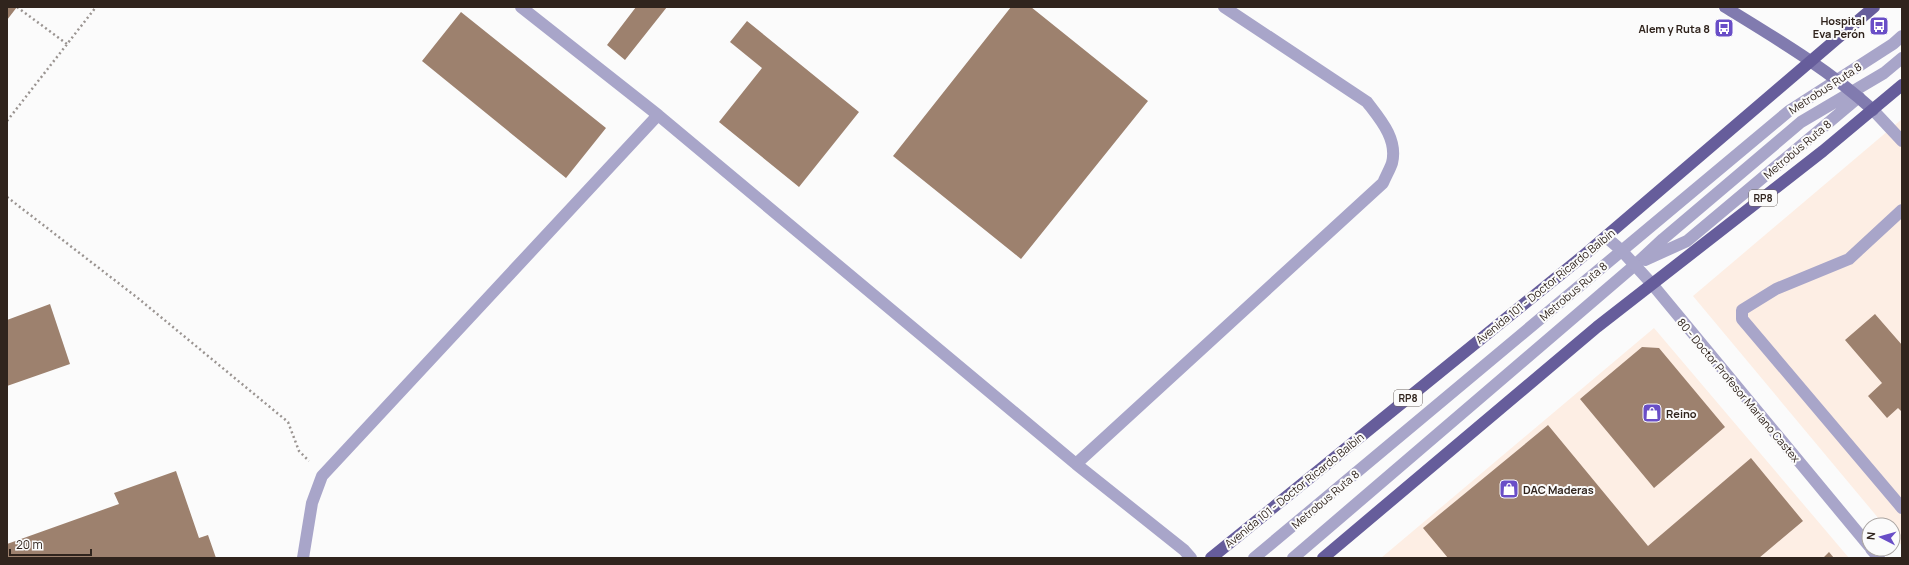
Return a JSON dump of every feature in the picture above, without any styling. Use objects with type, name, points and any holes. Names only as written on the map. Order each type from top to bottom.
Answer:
[{"type":"main road","name":"Avenida 101 - Doctor Ricardo Balbín","points":[[1211,558],[1606,237],[1874,7]]},
{"type":"main road","name":"RP8","points":[[1323,558],[1597,327],[1873,110],[1902,85]]},
{"type":"street","points":[[521,7],[658,115],[1076,464],[1184,550],[1191,558]]},
{"type":"street","points":[[1076,464],[1383,183],[1392,162],[1393,142],[1383,122],[1366,102],[1224,7]]},
{"type":"street","points":[[1725,7],[1811,60],[1838,80],[1873,110],[1902,141]]},
{"type":"street","name":"Metrobus Ruta 8","points":[[1254,558],[1789,111],[1838,80],[1902,36]]},
{"type":"street","name":"Metrobus Ruta 8","points":[[1293,558],[1801,122],[1855,94],[1902,58]]},
{"type":"street","name":"Metrobús Ruta 8","points":[[1635,265],[1687,241],[1855,94]]},
{"type":"street","points":[[303,558],[312,503],[322,476],[658,115]]},
{"type":"street","points":[[1902,210],[1849,260],[1776,289],[1742,310],[1741,314],[1742,320],[1902,508]]},
{"type":"street","name":"80 - Doctor Profesor Mariano Castex","points":[[1606,237],[1621,250],[1652,284],[1861,536]]},
{"type":"path","points":[[17,7],[67,44]]},
{"type":"path","points":[[7,121],[96,7]]},
{"type":"path","points":[[7,197],[139,299],[288,422],[299,451],[322,476]]},
{"type":"shaded area","points":[[1902,119],[1902,546],[1901,517],[1877,517],[1693,296]]},
{"type":"shaded area","points":[[1654,328],[1849,558],[1381,558]]},
{"type":"building","points":[[7,7],[17,7],[7,20]]},
{"type":"building","points":[[636,7],[667,7],[625,60],[607,45]]},
{"type":"building","points":[[1011,7],[1031,7],[1148,101],[1021,259],[893,156]]},
{"type":"building","points":[[461,12],[606,128],[566,178],[422,61]]},
{"type":"building","points":[[747,21],[859,112],[799,187],[719,122],[762,68],[730,42]]},
{"type":"building","points":[[50,304],[70,364],[7,386],[7,320]]},
{"type":"building","points":[[1875,314],[1902,345],[1902,412],[1898,408],[1887,418],[1868,396],[1882,383],[1845,340]]},
{"type":"building","name":"Reino","points":[[1642,347],[1659,348],[1725,427],[1654,488],[1580,399]]},
{"type":"building","points":[[1548,425],[1648,546],[1751,458],[1803,521],[1759,558],[1448,558],[1423,528]]},
{"type":"building","points":[[176,471],[199,538],[208,535],[216,558],[7,558],[7,544],[119,504],[114,493]]},
{"type":"building","points":[[1829,552],[1834,558],[1823,558]]},
{"type":"place","name":"Hospital Eva Perón","points":[[1879,26]]},
{"type":"place","name":"Alem y Ruta 8","points":[[1724,28]]},
{"type":"place","name":"Reino","points":[[1652,413]]},
{"type":"place","name":"DAC Maderas","points":[[1509,489]]}]
